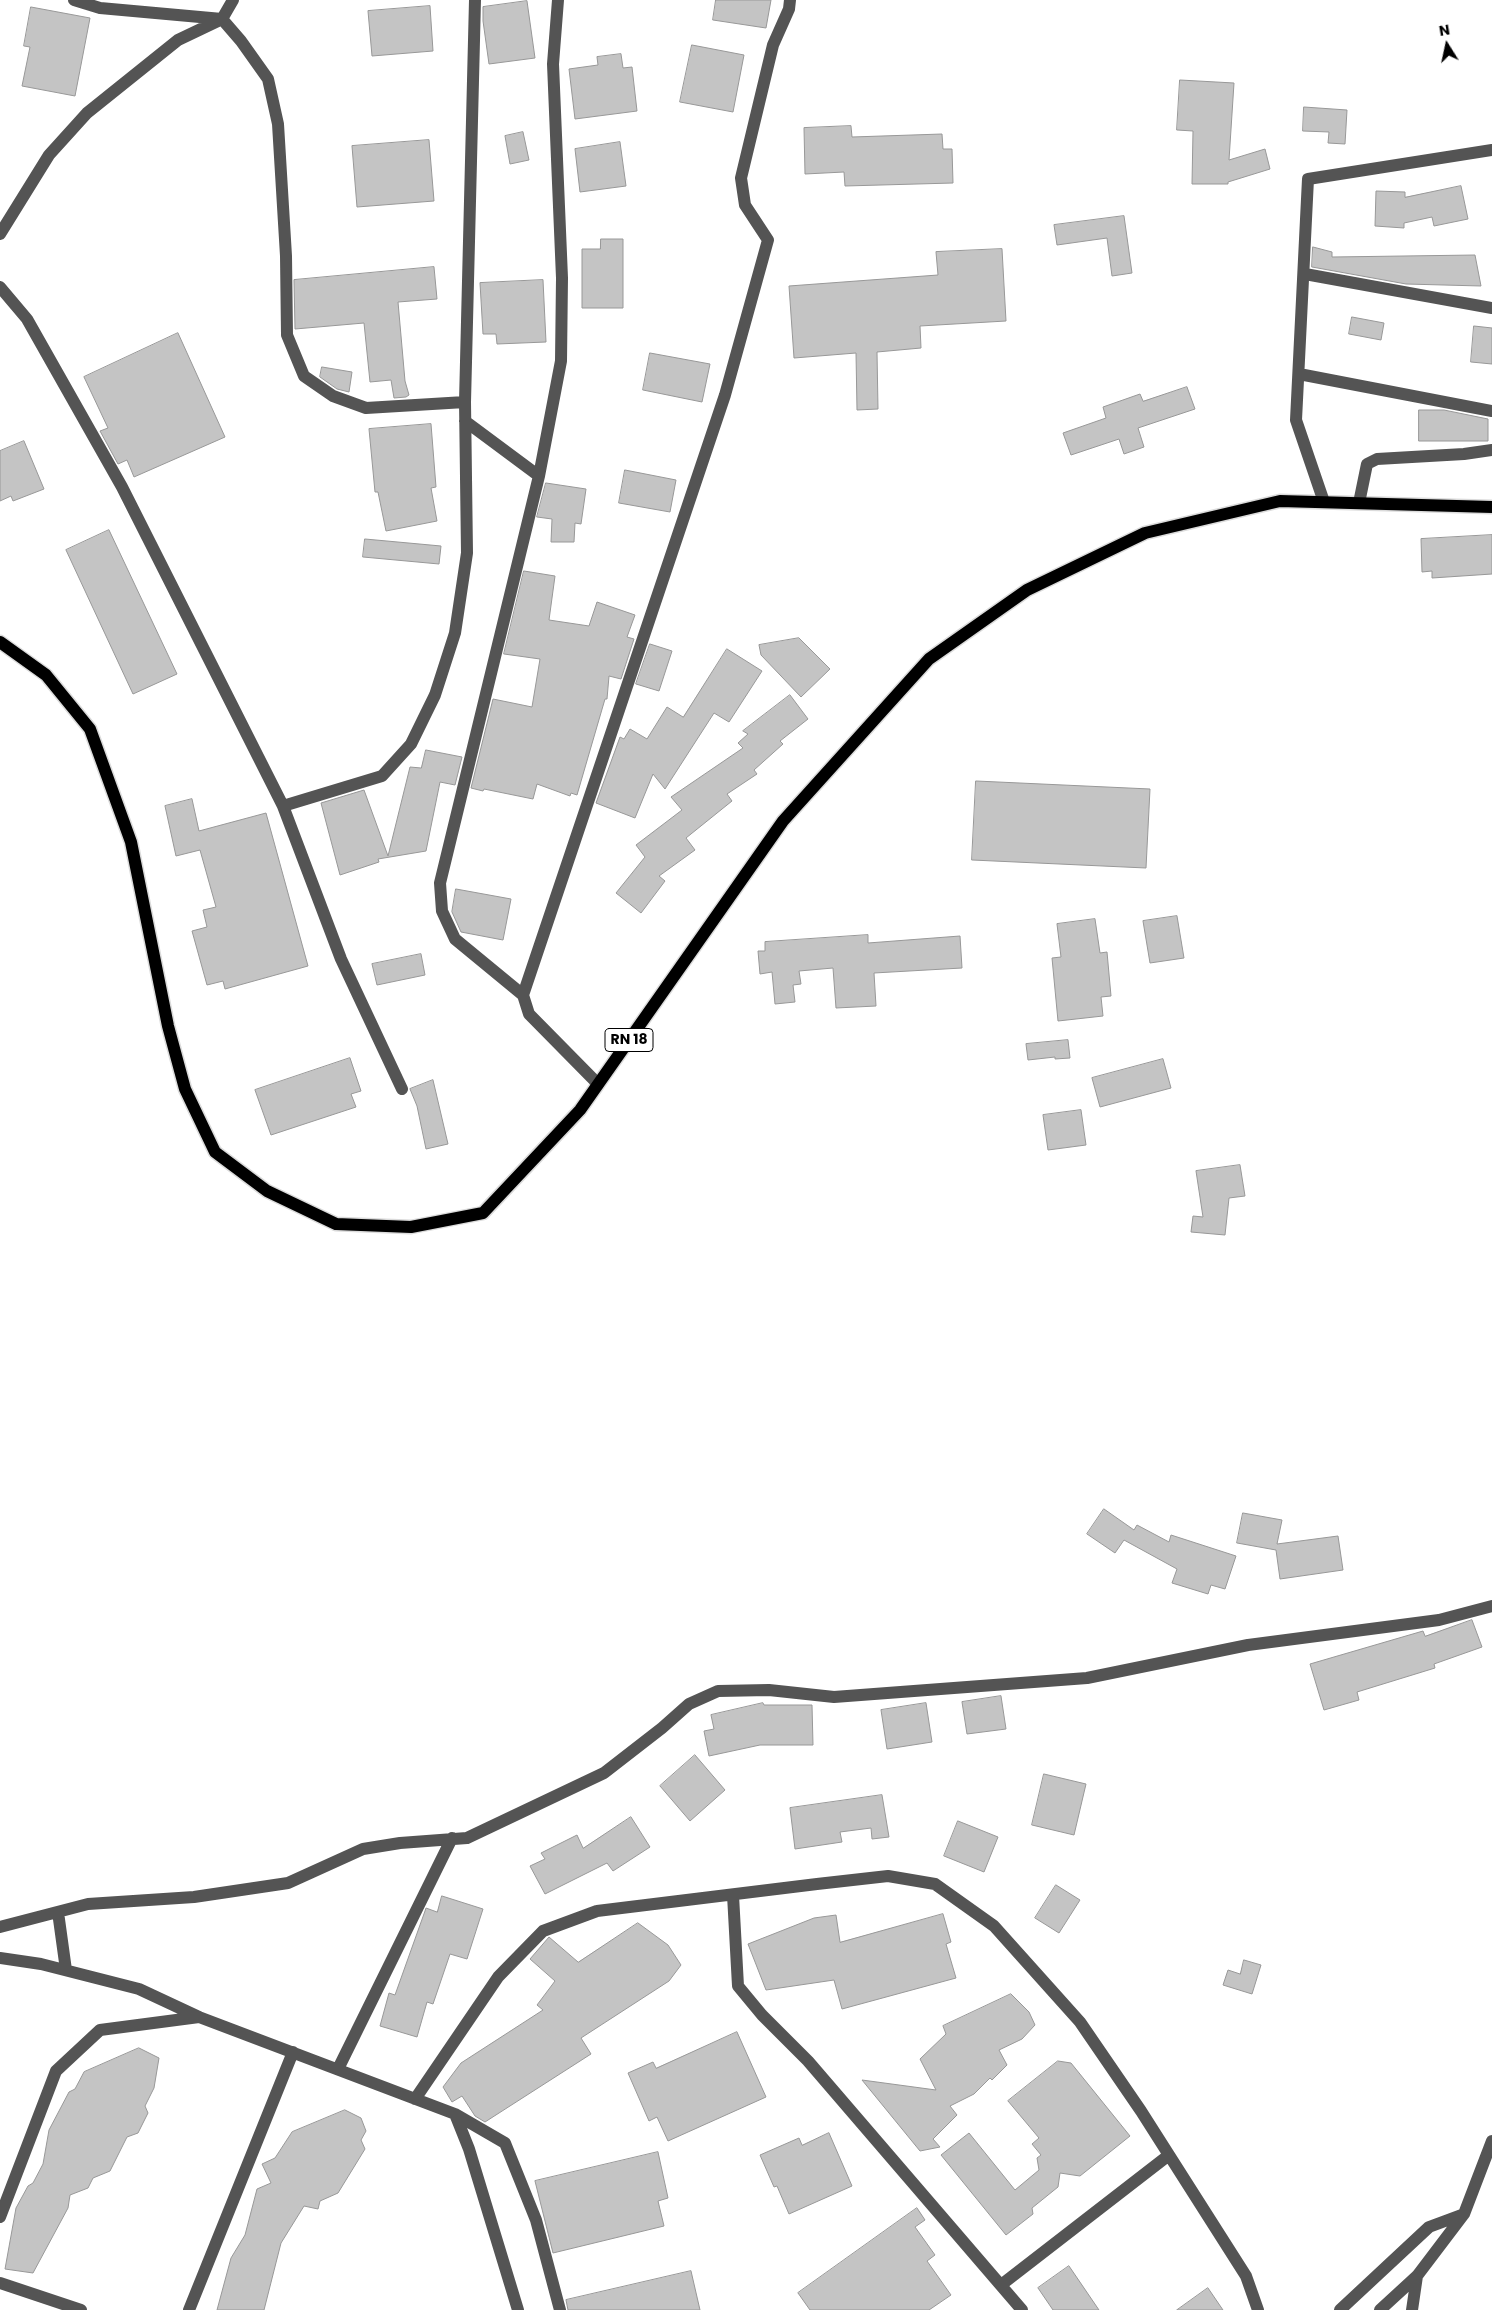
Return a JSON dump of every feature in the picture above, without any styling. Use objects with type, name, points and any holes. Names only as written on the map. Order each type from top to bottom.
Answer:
[{"type":"main road","name":"RN 18","points":[[0,642],[46,675],[90,728],[131,842],[168,1026],[186,1089],[215,1152],[268,1191],[336,1224],[411,1227],[483,1213],[580,1110],[783,821],[929,659],[1027,590],[1145,533],[1280,501],[1492,506]]},
{"type":"street","points":[[74,0],[100,8],[222,19],[241,41],[268,79],[278,124],[286,256],[287,335],[304,376],[333,396],[366,408],[464,402]]},
{"type":"street","points":[[0,234],[50,155],[87,113],[178,40],[222,19],[233,0]]},
{"type":"street","points":[[283,806],[382,776],[411,744],[435,695],[455,633],[467,553],[464,402],[475,0]]},
{"type":"street","points":[[558,0],[553,64],[562,278],[561,361],[539,476],[440,882],[442,911],[456,939],[523,995],[529,1014],[598,1084]]},
{"type":"street","points":[[523,995],[725,396],[768,240],[745,205],[740,178],[773,45],[789,9],[790,0]]},
{"type":"street","points":[[1324,502],[1296,420],[1305,274],[1308,179],[1492,150]]},
{"type":"street","points":[[1305,274],[1492,308]]},
{"type":"street","points":[[0,287],[27,319],[122,487],[283,806],[341,959],[402,1089]]},
{"type":"street","points":[[1299,374],[1492,411]]},
{"type":"street","points":[[465,421],[539,476]]},
{"type":"street","points":[[1359,503],[1367,464],[1377,459],[1464,454],[1492,450]]},
{"type":"street","points":[[0,1926],[88,1904],[194,1897],[288,1883],[363,1850],[400,1843],[467,1838],[604,1773],[662,1728],[688,1704],[718,1691],[769,1690],[834,1697],[1087,1678],[1248,1645],[1438,1620],[1492,1606]]},
{"type":"street","points":[[338,2069],[452,1838]]},
{"type":"street","points":[[415,2099],[498,1977],[543,1931],[597,1911],[888,1876],[935,1884],[994,1926],[1080,2022],[1169,2155],[1246,2276],[1258,2310]]},
{"type":"street","points":[[733,1895],[738,1986],[762,2016],[808,2061],[1022,2310]]},
{"type":"street","points":[[58,1912],[66,1970]]},
{"type":"street","points":[[0,1958],[66,1970],[139,1989],[199,2017],[454,2114],[505,2143],[536,2220],[560,2310]]},
{"type":"street","points":[[0,2217],[56,2071],[100,2030],[199,2017]]},
{"type":"street","points":[[189,2310],[293,2052]]},
{"type":"street","points":[[454,2114],[469,2150],[518,2310]]},
{"type":"street","points":[[1380,2310],[1417,2276],[1464,2214],[1492,2140]]},
{"type":"street","points":[[1001,2285],[1169,2155]]},
{"type":"street","points":[[1340,2310],[1429,2227],[1464,2214]]},
{"type":"street","points":[[1412,2310],[1417,2276]]},
{"type":"street","points":[[0,2283],[82,2310]]},
{"type":"building","points":[[716,0],[771,0],[766,28],[713,20]]},
{"type":"building","points":[[527,1],[535,58],[489,64],[483,7]]},
{"type":"building","points":[[430,6],[433,51],[372,56],[368,11]]},
{"type":"building","points":[[31,7],[90,18],[75,96],[22,86],[30,47],[24,46]]},
{"type":"building","points":[[692,45],[744,55],[733,112],[680,102]]},
{"type":"building","points":[[621,54],[623,68],[632,67],[637,111],[575,119],[569,69],[598,65],[597,57]]},
{"type":"building","points":[[1180,80],[1234,83],[1229,160],[1265,149],[1270,169],[1228,182],[1228,184],[1192,184],[1193,131],[1177,130]]},
{"type":"building","points":[[1304,107],[1347,110],[1345,144],[1328,143],[1329,132],[1303,131]]},
{"type":"building","points":[[851,126],[852,137],[942,134],[943,149],[952,149],[953,183],[845,186],[844,172],[805,174],[804,128]]},
{"type":"building","points":[[523,132],[529,160],[510,164],[505,136]]},
{"type":"building","points":[[429,140],[434,201],[357,207],[352,146]]},
{"type":"building","points":[[620,142],[626,186],[580,192],[575,149]]},
{"type":"building","points":[[1461,186],[1468,219],[1434,226],[1432,217],[1404,223],[1404,228],[1375,226],[1376,191],[1405,192],[1405,197]]},
{"type":"building","points":[[1124,216],[1132,273],[1112,276],[1107,238],[1057,245],[1054,225]]},
{"type":"building","points":[[601,239],[623,239],[623,308],[582,308],[582,249],[600,249]]},
{"type":"building","points":[[1313,247],[1332,252],[1332,257],[1475,255],[1481,286],[1406,284],[1312,267]]},
{"type":"building","points":[[1002,249],[1006,321],[920,326],[921,348],[877,352],[878,409],[857,410],[856,353],[794,358],[789,286],[938,275],[936,252]]},
{"type":"building","points":[[434,267],[437,299],[398,302],[405,381],[409,395],[406,397],[394,398],[391,380],[370,382],[364,323],[295,329],[294,280]]},
{"type":"building","points":[[543,280],[546,342],[497,344],[496,334],[483,334],[480,283]]},
{"type":"building","points":[[1352,317],[1384,323],[1381,340],[1349,334]]},
{"type":"building","points":[[1474,326],[1492,328],[1492,364],[1471,362]]},
{"type":"building","points":[[178,333],[225,437],[134,477],[127,460],[118,464],[100,431],[108,428],[84,377]]},
{"type":"building","points":[[650,353],[710,364],[702,402],[643,390]]},
{"type":"building","points":[[322,367],[352,372],[349,392],[337,389],[320,377]]},
{"type":"building","points":[[1187,387],[1195,409],[1138,428],[1144,447],[1124,454],[1119,439],[1071,455],[1063,433],[1106,418],[1103,407],[1140,394],[1143,401]]},
{"type":"building","points":[[1419,410],[1444,410],[1488,419],[1488,441],[1419,441]]},
{"type":"building","points":[[431,424],[436,487],[431,488],[437,521],[386,531],[378,492],[375,492],[369,429]]},
{"type":"building","points":[[24,441],[44,489],[13,501],[11,496],[0,501],[0,451]]},
{"type":"building","points":[[625,470],[676,480],[670,512],[619,503]]},
{"type":"building","points":[[546,483],[586,489],[581,524],[575,523],[574,542],[551,542],[552,519],[537,517]]},
{"type":"building","points":[[109,530],[177,674],[133,694],[66,550]]},
{"type":"building","points":[[1492,535],[1492,574],[1432,578],[1432,571],[1422,572],[1421,539]]},
{"type":"building","points":[[365,539],[441,546],[439,564],[363,557]]},
{"type":"building","points":[[524,571],[555,576],[549,620],[589,626],[597,602],[635,615],[627,637],[634,639],[621,679],[609,676],[607,699],[605,699],[577,795],[571,793],[570,796],[537,784],[533,799],[471,788],[493,699],[532,707],[540,659],[504,654]]},
{"type":"building","points":[[799,638],[830,669],[801,697],[761,655],[759,645]]},
{"type":"building","points":[[650,644],[672,651],[659,691],[636,684]]},
{"type":"building","points":[[727,649],[762,671],[729,722],[714,713],[665,789],[653,774],[635,818],[596,803],[620,737],[624,739],[630,729],[647,739],[667,707],[683,717]]},
{"type":"building","points":[[790,695],[808,719],[780,741],[783,744],[754,770],[757,774],[727,794],[732,801],[686,838],[695,850],[659,876],[665,881],[641,913],[616,893],[645,857],[636,845],[682,810],[671,797],[743,748],[738,743],[748,734],[743,731]]},
{"type":"building","points":[[426,750],[462,757],[455,785],[440,782],[426,851],[378,859],[379,862],[340,875],[321,803],[364,790],[388,856],[410,767],[421,768]]},
{"type":"building","points":[[976,781],[1150,789],[1146,868],[972,860]]},
{"type":"building","points":[[192,799],[199,831],[266,813],[308,966],[225,989],[223,981],[207,985],[192,931],[207,927],[203,910],[216,907],[200,850],[176,856],[165,806]]},
{"type":"building","points":[[456,889],[511,899],[503,940],[461,932],[452,912]]},
{"type":"building","points":[[1177,916],[1184,958],[1150,963],[1143,921]]},
{"type":"building","points":[[1095,919],[1100,953],[1107,952],[1111,996],[1101,997],[1103,1016],[1058,1021],[1052,958],[1061,957],[1057,924]]},
{"type":"building","points":[[868,935],[868,943],[960,936],[962,968],[874,973],[876,1006],[836,1008],[833,968],[799,971],[801,984],[793,985],[795,1002],[775,1004],[772,972],[760,974],[758,951],[765,951],[765,942]]},
{"type":"building","points":[[421,954],[425,975],[377,985],[372,964]]},
{"type":"building","points":[[1068,1040],[1070,1058],[1055,1059],[1055,1057],[1028,1060],[1026,1044]]},
{"type":"building","points":[[350,1058],[361,1091],[351,1094],[356,1107],[271,1135],[255,1090]]},
{"type":"building","points":[[1163,1059],[1171,1088],[1100,1107],[1092,1078]]},
{"type":"building","points":[[433,1080],[448,1144],[426,1149],[417,1106],[410,1089]]},
{"type":"building","points":[[1081,1110],[1086,1145],[1048,1150],[1043,1115]]},
{"type":"building","points":[[1240,1165],[1245,1196],[1229,1198],[1225,1235],[1191,1232],[1193,1216],[1203,1217],[1196,1171]]},
{"type":"building","points":[[1104,1509],[1134,1530],[1137,1525],[1169,1542],[1171,1535],[1236,1556],[1225,1589],[1211,1585],[1208,1594],[1172,1583],[1177,1569],[1124,1540],[1115,1553],[1087,1534]]},
{"type":"building","points":[[1243,1513],[1282,1520],[1277,1544],[1338,1536],[1343,1570],[1280,1579],[1276,1550],[1237,1543]]},
{"type":"building","points":[[1472,1620],[1482,1647],[1434,1664],[1435,1668],[1357,1692],[1359,1700],[1324,1710],[1310,1664],[1423,1631],[1425,1636]]},
{"type":"building","points":[[1001,1696],[1006,1729],[967,1734],[962,1702]]},
{"type":"building","points":[[763,1703],[764,1705],[812,1705],[813,1745],[760,1745],[709,1756],[704,1731],[714,1729],[711,1715]]},
{"type":"building","points":[[926,1703],[932,1742],[887,1749],[881,1710]]},
{"type":"building","points":[[695,1755],[725,1790],[690,1821],[660,1786]]},
{"type":"building","points":[[1044,1774],[1086,1784],[1074,1835],[1032,1825]]},
{"type":"building","points":[[882,1795],[889,1837],[872,1839],[871,1828],[840,1832],[842,1842],[795,1849],[790,1808]]},
{"type":"building","points":[[631,1817],[650,1847],[613,1871],[607,1863],[545,1894],[530,1866],[545,1859],[541,1853],[577,1835],[583,1848]]},
{"type":"building","points":[[958,1821],[998,1837],[984,1872],[944,1856]]},
{"type":"building","points":[[1056,1885],[1080,1900],[1059,1933],[1035,1918]]},
{"type":"building","points":[[442,1896],[483,1909],[467,1959],[450,1954],[433,2004],[427,2002],[417,2037],[380,2026],[389,1993],[395,1995],[426,1908],[437,1912]]},
{"type":"building","points":[[943,1914],[951,1942],[946,1944],[956,1978],[842,2009],[834,1980],[766,1990],[748,1944],[814,1918],[836,1915],[840,1942]]},
{"type":"building","points":[[638,1923],[668,1945],[681,1965],[669,1981],[581,2038],[591,2054],[485,2122],[475,2116],[462,2096],[452,2102],[443,2087],[461,2063],[543,2010],[537,2005],[555,1981],[530,1959],[549,1937],[578,1962]]},
{"type":"building","points":[[1244,1960],[1261,1965],[1252,1994],[1223,1985],[1228,1970],[1240,1974]]},
{"type":"building","points":[[1011,1994],[1029,2012],[1035,2025],[1022,2039],[999,2050],[1007,2065],[992,2080],[990,2078],[974,2094],[950,2106],[957,2115],[933,2139],[940,2147],[920,2151],[862,2080],[936,2090],[920,2059],[946,2034],[943,2026]]},
{"type":"building","points":[[737,2032],[766,2097],[668,2141],[657,2117],[649,2121],[628,2073],[653,2062],[656,2068]]},
{"type":"building","points":[[139,2048],[159,2058],[154,2088],[145,2106],[148,2113],[138,2133],[127,2137],[110,2171],[93,2178],[88,2188],[70,2195],[68,2208],[33,2273],[5,2269],[16,2208],[43,2164],[49,2130],[69,2092],[75,2089],[84,2072]]},
{"type":"building","points":[[1058,2061],[1071,2063],[1130,2136],[1080,2176],[1060,2173],[1058,2187],[1032,2208],[1033,2214],[1006,2235],[941,2155],[969,2133],[1015,2190],[1039,2170],[1037,2158],[1041,2155],[1032,2144],[1039,2138],[1008,2101]]},
{"type":"building","points":[[345,2110],[361,2118],[366,2131],[361,2140],[365,2149],[338,2193],[320,2201],[318,2209],[304,2206],[281,2243],[264,2310],[217,2310],[231,2258],[245,2235],[257,2189],[271,2183],[262,2164],[275,2158],[292,2132]]},
{"type":"building","points":[[829,2133],[852,2186],[789,2214],[777,2186],[774,2187],[760,2155],[799,2138],[802,2145]]},
{"type":"building","points":[[658,2152],[668,2198],[658,2201],[664,2226],[553,2253],[535,2181]]},
{"type":"building","points":[[917,2208],[925,2220],[915,2227],[935,2255],[927,2261],[951,2295],[929,2310],[810,2310],[798,2293]]},
{"type":"building","points":[[1069,2266],[1099,2310],[1053,2310],[1038,2288]]},
{"type":"building","points":[[691,2271],[700,2310],[568,2310],[566,2300]]},
{"type":"building","points":[[1208,2288],[1223,2310],[1177,2310]]}]
